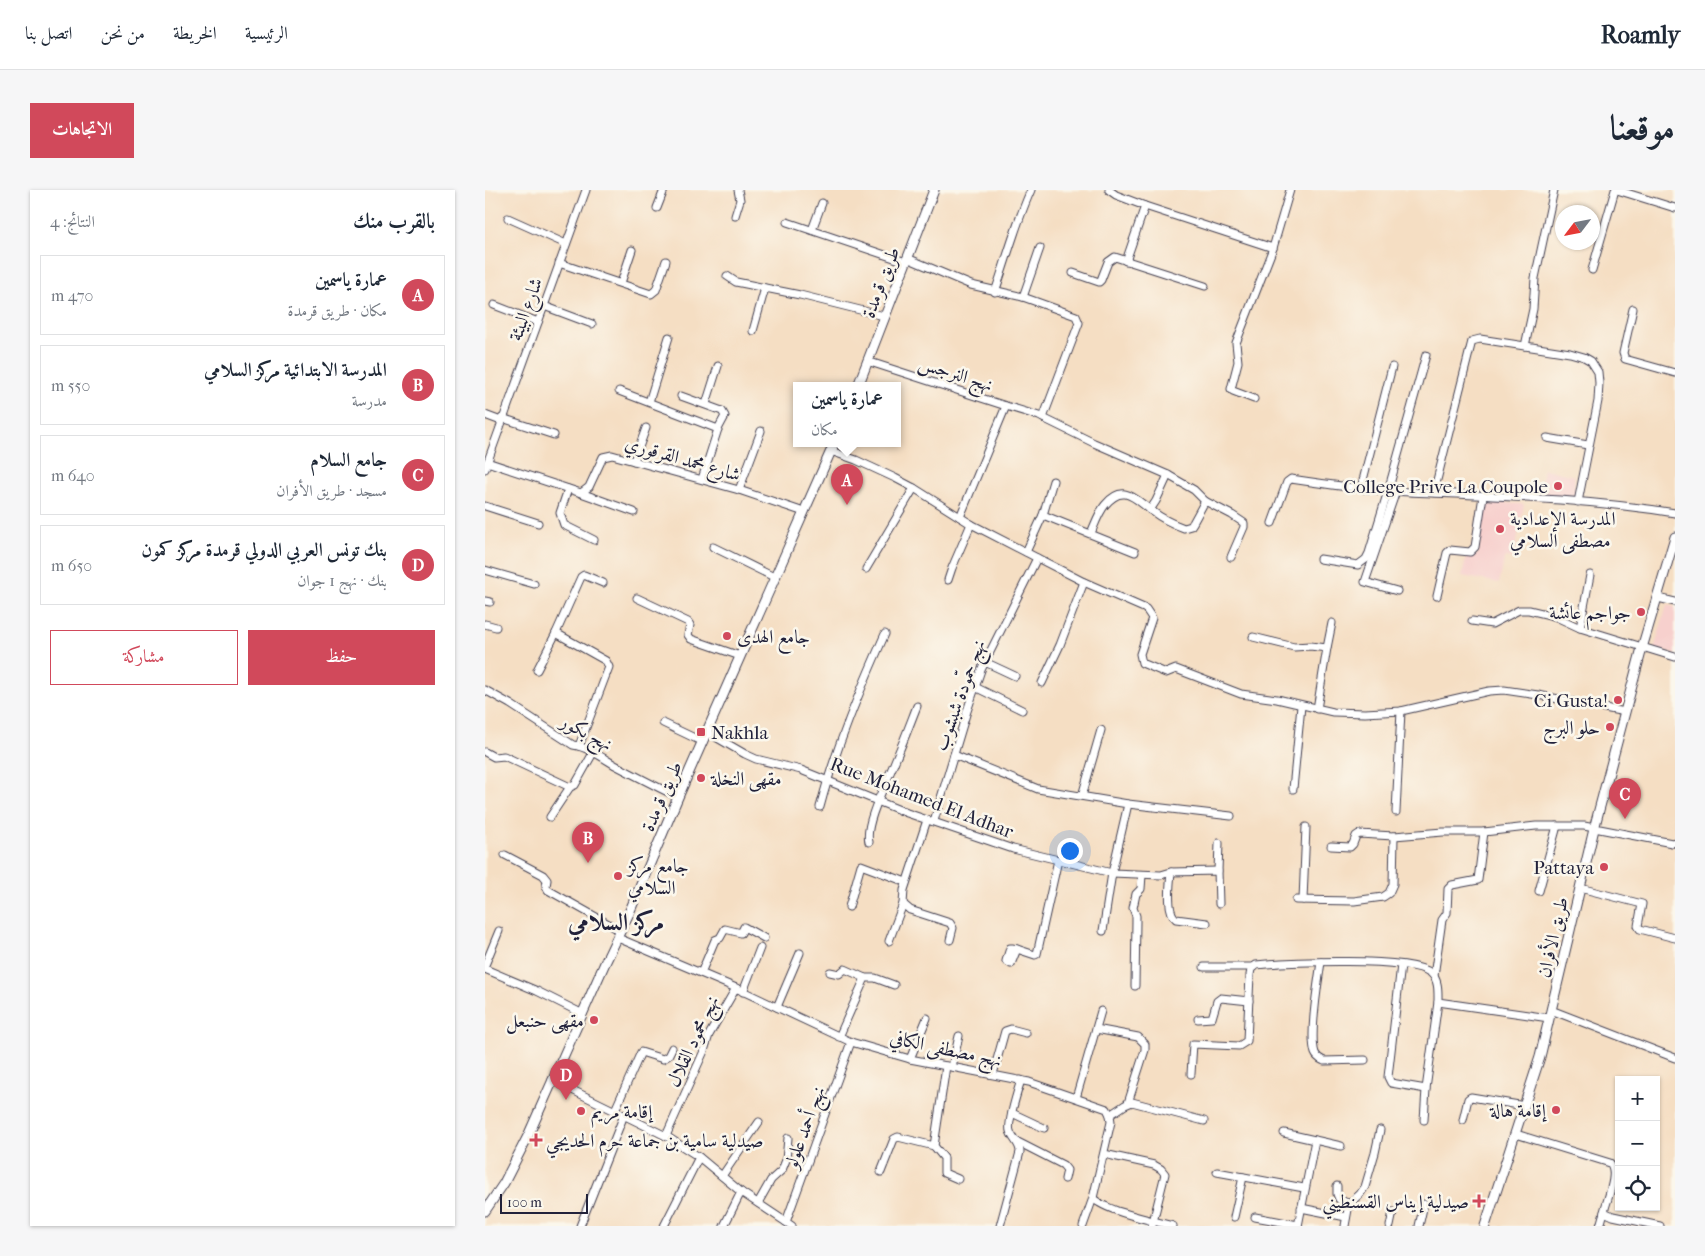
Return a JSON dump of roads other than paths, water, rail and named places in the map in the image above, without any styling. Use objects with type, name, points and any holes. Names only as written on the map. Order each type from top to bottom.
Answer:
[{"type":"main road","name":"طريق قرمدة","points":[[859,382],[933,190]]},
{"type":"main road","name":"طريق قرمدة","points":[[485,1211],[503,1183],[528,1136],[605,962],[620,935],[678,797],[832,447]]},
{"type":"main road","name":"طريق الأفران","points":[[1485,1226],[1540,1057],[1594,829],[1642,648],[1675,537]]},
{"type":"street","name":"شارع البيئة","points":[[486,465],[587,190]]},
{"type":"street","points":[[657,208],[664,190]]},
{"type":"street","points":[[735,216],[740,200],[738,190]]},
{"type":"street","points":[[995,292],[1011,247],[1017,222],[1031,190]]},
{"type":"street","points":[[1109,190],[1145,206],[1201,226],[1273,248]]},
{"type":"street","points":[[1254,399],[1231,389],[1238,362],[1235,343],[1273,248],[1290,190]]},
{"type":"street","points":[[1525,346],[1533,309],[1535,278],[1554,190]]},
{"type":"street","points":[[1592,270],[1620,190],[1675,208]]},
{"type":"street","points":[[812,230],[822,203]]},
{"type":"street","points":[[1126,261],[1145,206]]},
{"type":"street","points":[[508,218],[566,244]]},
{"type":"street","points":[[787,222],[865,249],[906,260],[971,285],[1023,297],[1076,316],[1079,323],[1043,418]]},
{"type":"street","points":[[1023,297],[1040,248]]},
{"type":"street","points":[[621,283],[632,250]]},
{"type":"street","points":[[1073,273],[1099,282],[1108,262],[1113,257],[1205,286]]},
{"type":"street","points":[[559,264],[651,294],[656,290],[666,261]]},
{"type":"street","points":[[727,276],[736,282],[884,316]]},
{"type":"street","points":[[753,331],[765,288]]},
{"type":"street","points":[[494,305],[538,322]]},
{"type":"street","points":[[544,306],[592,324]]},
{"type":"street","points":[[1633,309],[1623,353],[1625,359],[1675,373]]},
{"type":"street","points":[[649,402],[669,337]]},
{"type":"street","points":[[1434,492],[1472,341],[1480,339],[1570,353],[1591,361],[1597,372],[1599,400],[1578,502]]},
{"type":"street","points":[[1397,591],[1365,582],[1392,491],[1426,355]]},
{"type":"street","name":"نهج النرجس","points":[[867,361],[1006,406],[960,517]]},
{"type":"street","points":[[705,404],[719,366]]},
{"type":"street","points":[[1361,488],[1392,367]]},
{"type":"street","points":[[619,391],[719,429]]},
{"type":"street","points":[[681,396],[722,411],[725,416],[702,479]]},
{"type":"street","points":[[1006,406],[1043,418],[1094,444],[1168,475],[1194,490],[1205,501],[1232,514],[1244,523],[1244,527],[1231,557]]},
{"type":"street","points":[[485,415],[554,435]]},
{"type":"street","points":[[635,461],[646,428]]},
{"type":"street","points":[[739,490],[761,431]]},
{"type":"street","points":[[1547,438],[1589,445]]},
{"type":"street","points":[[832,447],[914,488],[971,524],[1025,552],[1084,582],[1142,607],[1152,615],[1152,621],[1140,654],[1141,660],[1145,665],[1166,673],[1176,669],[1241,694],[1277,699],[1333,712],[1401,711],[1489,691],[1503,690],[1625,712]]},
{"type":"street","name":"شارع محمد القرقوري","points":[[581,493],[589,488],[603,457],[612,455],[702,479],[805,512]]},
{"type":"street","points":[[486,465],[581,493],[634,512]]},
{"type":"street","points":[[1150,510],[1168,475]]},
{"type":"street","points":[[1272,523],[1287,482],[1291,480],[1392,491],[1578,502],[1675,513]]},
{"type":"street","points":[[1025,552],[1043,515],[1053,481]]},
{"type":"street","points":[[866,569],[914,488]]},
{"type":"street","points":[[568,489],[560,513],[564,525],[594,540]]},
{"type":"street","points":[[1320,559],[1353,565],[1362,563],[1369,553],[1392,491]]},
{"type":"street","points":[[1091,533],[1105,505],[1121,494],[1129,494],[1135,497],[1150,510],[1186,528],[1193,522],[1205,501]]},
{"type":"street","points":[[1437,596],[1447,553],[1450,550],[1470,552],[1475,547],[1483,496]]},
{"type":"street","points":[[485,506],[538,522]]},
{"type":"street","points":[[1043,515],[1135,552]]},
{"type":"street","points":[[948,580],[971,524]]},
{"type":"street","points":[[713,547],[775,577]]},
{"type":"street","name":"نهج حمّودة شبشوب","points":[[889,941],[903,904],[903,890],[954,755],[975,687],[985,662],[1037,558]]},
{"type":"street","points":[[485,570],[534,584]]},
{"type":"street","points":[[1580,628],[1590,574]]},
{"type":"street","points":[[537,670],[582,576],[603,583]]},
{"type":"street","points":[[1042,683],[1060,645],[1084,582]]},
{"type":"street","points":[[637,598],[688,622],[690,625],[688,635],[691,639],[740,656]]},
{"type":"street","points":[[1658,598],[1675,602]]},
{"type":"street","points":[[1472,621],[1492,624],[1519,610],[1529,610],[1554,616],[1580,628],[1675,657]]},
{"type":"street","points":[[1317,709],[1332,623]]},
{"type":"street","points":[[485,624],[497,627]]},
{"type":"street","points":[[556,633],[606,661],[609,667],[579,746]]},
{"type":"street","points":[[821,807],[828,779],[854,704],[885,634]]},
{"type":"street","points":[[1253,637],[1294,647],[1327,648]]},
{"type":"street","points":[[985,662],[1015,676]]},
{"type":"street","points":[[975,687],[1022,710]]},
{"type":"street","name":"نهج بكور","points":[[485,690],[510,704],[573,746],[579,746],[649,784],[678,797]]},
{"type":"street","points":[[869,842],[867,835],[877,801],[917,706]]},
{"type":"street","points":[[1293,790],[1301,706]]},
{"type":"street","points":[[1397,812],[1401,711]]},
{"type":"street","points":[[663,723],[703,742]]},
{"type":"street","points":[[1082,796],[1101,730]]},
{"type":"street","name":"Rue Mohamed El Adhar","points":[[707,732],[757,759],[828,779],[877,801],[1001,846],[1112,873],[1161,875],[1171,872],[1218,871]]},
{"type":"street","points":[[485,752],[494,757],[504,756],[570,787]]},
{"type":"street","points":[[550,817],[570,787],[575,785],[593,753]]},
{"type":"street","points":[[954,755],[1038,789],[1128,804],[1231,816]]},
{"type":"street","points":[[1103,931],[1112,873],[1128,804]]},
{"type":"street","points":[[1331,846],[1350,847],[1359,834],[1394,836],[1443,832],[1484,832],[1536,826],[1584,826],[1672,843],[1675,842]]},
{"type":"street","points":[[1539,890],[1557,826]]},
{"type":"street","points":[[1306,827],[1299,900],[1354,901],[1383,897],[1389,893],[1393,884],[1394,836]]},
{"type":"street","points":[[1424,1120],[1426,1089],[1438,1002],[1437,985],[1434,976],[1442,920],[1447,910],[1449,889],[1452,885],[1478,880],[1484,832]]},
{"type":"street","points":[[1219,843],[1219,904]]},
{"type":"street","name":"نهج مصطفى الكافي","points":[[505,855],[543,875],[547,880],[546,886],[549,890],[620,935],[839,1037],[910,1059],[1021,1080],[1107,1109],[1111,1115]]},
{"type":"street","points":[[1017,949],[1035,954],[1038,953],[1058,860]]},
{"type":"street","points":[[849,907],[861,865],[906,882]]},
{"type":"street","points":[[1171,872],[1170,910],[1172,916],[1176,919],[1207,923]]},
{"type":"street","points":[[1135,986],[1136,916],[1133,908],[1135,894],[1141,889],[1142,875]]},
{"type":"street","points":[[1580,888],[1642,904],[1638,926],[1640,929],[1675,938]]},
{"type":"street","points":[[903,904],[910,910],[950,923],[953,928],[949,940]]},
{"type":"street","points":[[701,973],[715,940],[721,938],[725,929],[741,933],[744,927],[765,938]]},
{"type":"street","points":[[499,931],[485,967],[583,1014]]},
{"type":"street","points":[[743,992],[760,948]]},
{"type":"street","points":[[777,1007],[800,953]]},
{"type":"street","points":[[1321,962],[1314,1024],[1315,1052],[1318,1058],[1323,1061],[1365,1060]]},
{"type":"street","points":[[1204,967],[1253,967],[1266,964],[1365,962],[1401,965],[1426,970],[1434,976]]},
{"type":"street","points":[[1401,965],[1389,1081],[1391,1083],[1426,1089]]},
{"type":"street","points":[[1191,1074],[1193,1044],[1239,1046],[1247,1041],[1250,975],[1253,967]]},
{"type":"street","points":[[830,972],[839,974],[845,968],[865,978],[875,978],[894,986]]},
{"type":"street","points":[[839,1037],[865,978]]},
{"type":"street","name":"نهج محمود القلال","points":[[666,1136],[704,1051],[712,1027],[736,988]]},
{"type":"street","points":[[1198,1019],[1213,1018],[1217,1001],[1221,998],[1249,1001]]},
{"type":"street","points":[[1438,1002],[1550,1014],[1675,1058]]},
{"type":"street","points":[[1076,1098],[1101,1011]]},
{"type":"street","points":[[910,1059],[927,1018]]},
{"type":"street","points":[[993,1074],[1005,1031],[1011,1029],[1026,1033]]},
{"type":"street","points":[[1096,1029],[1138,1037],[1145,1044],[1145,1050],[1128,1103]]},
{"type":"street","points":[[934,1146],[949,1066],[959,1036]]},
{"type":"street","name":"نهج أحمد علولو","points":[[789,1225],[851,1042]]},
{"type":"street","points":[[615,1110],[641,1052],[663,1059],[668,1056],[672,1048]]},
{"type":"street","points":[[553,1080],[666,1136],[699,1157],[741,1192],[789,1225]]},
{"type":"street","points":[[999,1226],[1019,1152],[1019,1144],[1009,1130],[1021,1080]]},
{"type":"street","points":[[1463,1120],[1468,1099],[1474,1097],[1525,1106]]},
{"type":"street","points":[[1083,1226],[1093,1198],[1111,1115],[1128,1103],[1136,1102],[1203,1121]]},
{"type":"street","points":[[1012,1113],[1044,1128]]},
{"type":"street","points":[[580,1226],[624,1115]]},
{"type":"street","points":[[722,1176],[759,1122]]},
{"type":"street","points":[[1345,1226],[1349,1204],[1361,1194],[1365,1187],[1380,1130]]},
{"type":"street","points":[[1284,1133],[1341,1146]]},
{"type":"street","points":[[1516,1134],[1610,1163],[1614,1174],[1600,1226]]},
{"type":"street","points":[[881,1172],[895,1139],[898,1137],[934,1146],[943,1158],[944,1173],[958,1179]]},
{"type":"street","points":[[758,1203],[771,1180],[782,1170],[786,1160],[788,1138]]},
{"type":"street","points":[[1255,1217],[1298,1225],[1315,1140]]},
{"type":"street","points":[[1016,1141],[1063,1165],[1067,1170],[1065,1179]]},
{"type":"street","points":[[1104,1154],[1154,1165],[1165,1174],[1153,1223]]},
{"type":"street","points":[[664,1226],[699,1157]]},
{"type":"street","points":[[1217,1172],[1304,1188]]},
{"type":"street","points":[[1234,1217],[1243,1177]]},
{"type":"street","points":[[1337,1186],[1339,1199],[1349,1204]]},
{"type":"street","points":[[724,1226],[741,1192]]},
{"type":"street","points":[[1093,1198],[1099,1204],[1110,1208],[1153,1223],[1173,1226]]},
{"type":"street","points":[[1419,1226],[1424,1204]]},
{"type":"street","points":[[1301,1208],[1346,1217]]},
{"type":"street","points":[[1390,1226],[1393,1212]]},
{"type":"street","points":[[1604,1212],[1613,1216],[1660,1226]]},
{"type":"place","name":"College Prive La Coupole","points":[[1558,486]]},
{"type":"place","name":"عمارة ياسمين","points":[[847,505]]},
{"type":"place","name":"المدرسة الإعدادية مصطفى السلامي","points":[[1500,529]]},
{"type":"place","name":"جواجم عائشة","points":[[1641,612]]},
{"type":"place","name":"جامع الهدى","points":[[727,636]]},
{"type":"place","name":"Ci Gusta!","points":[[1618,700]]},
{"type":"place","name":"حلو البرج","points":[[1610,727]]},
{"type":"place","name":"Nakhla","points":[[701,732]]},
{"type":"place","name":"مقهى النخلة","points":[[701,778]]},
{"type":"place","name":"جامع السلام","points":[[1625,819]]},
{"type":"place","name":"المدرسة الابتدائية مركز السلامي","points":[[588,863]]},
{"type":"place","name":"Pattaya","points":[[1604,867]]},
{"type":"place","name":"جامع مركز السلامي","points":[[618,876]]},
{"type":"place","name":"مقهى حنبعل","points":[[594,1020]]},
{"type":"place","name":"بنك تونس العربي الدولي قرمدة مركز كمون","points":[[566,1100]]},
{"type":"place","name":"إقامة هالة","points":[[1556,1110]]},
{"type":"place","name":"إقامة مريم","points":[[581,1111]]},
{"type":"place","name":"صيدلية سامية بن جماعة حرم الحديجي","points":[[536,1140]]},
{"type":"place","name":"صيدلية إيناس القسنطيني","points":[[1479,1201]]},
{"type":"district","name":"مركز السلامي","points":[[616,922]]}]
